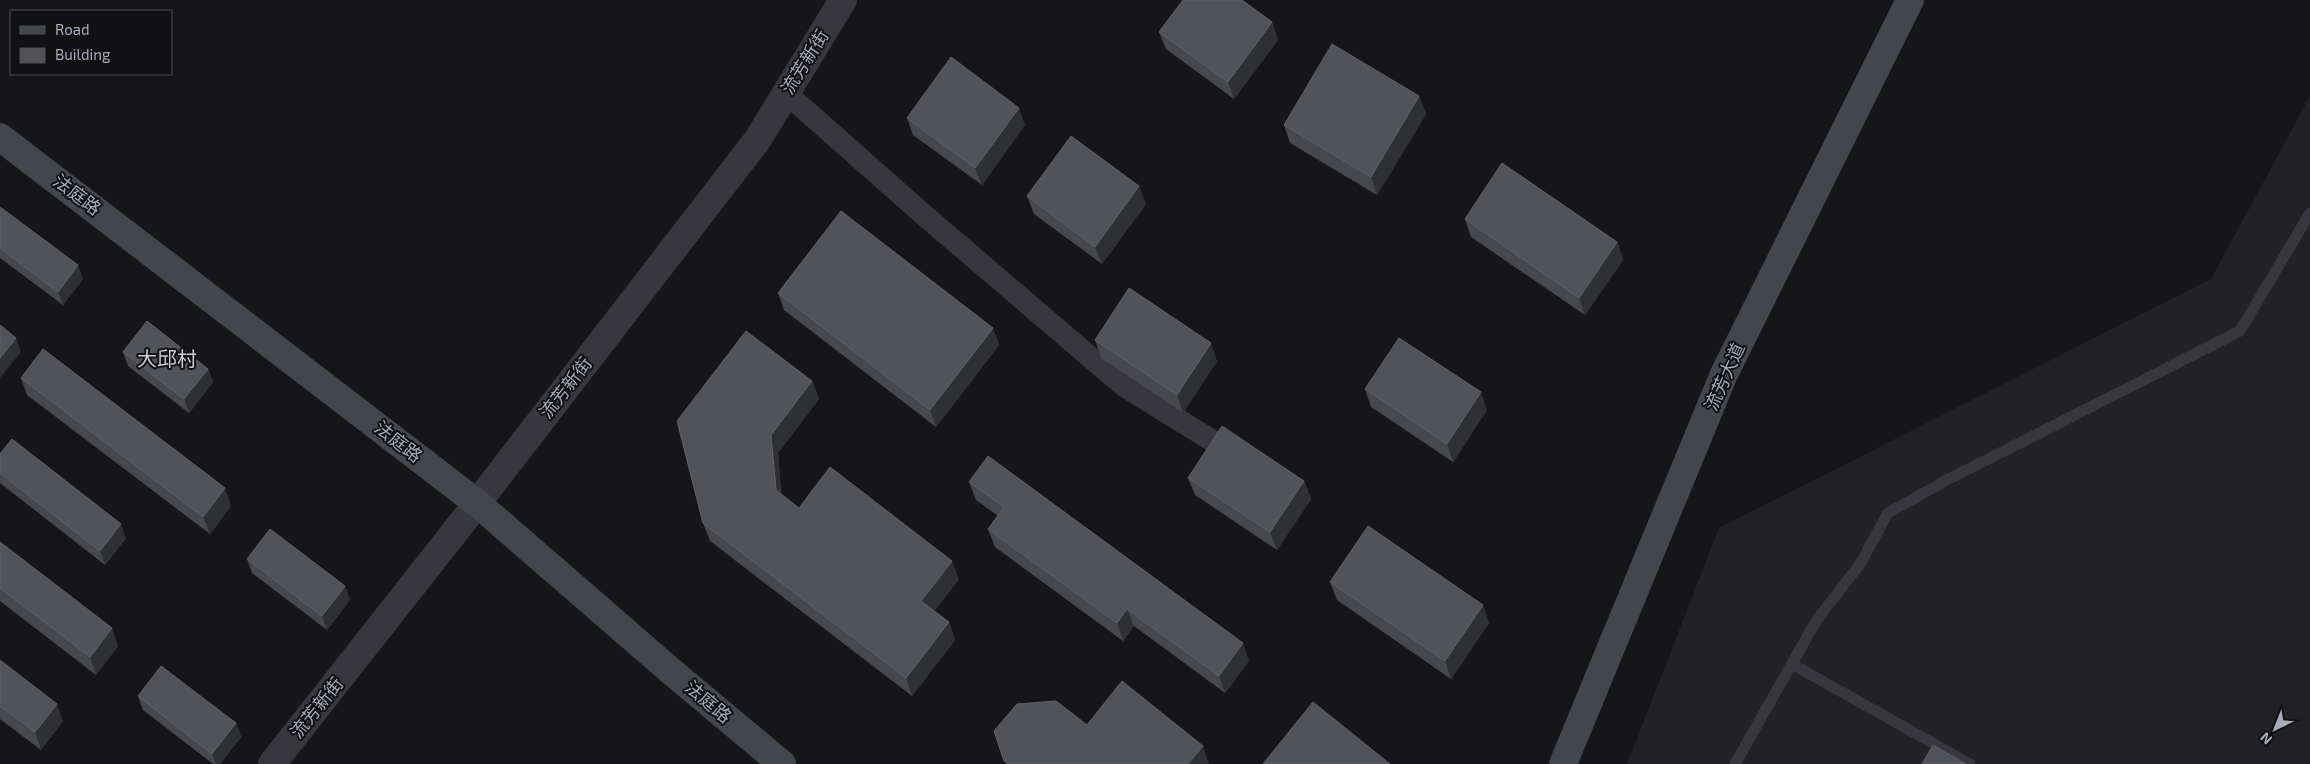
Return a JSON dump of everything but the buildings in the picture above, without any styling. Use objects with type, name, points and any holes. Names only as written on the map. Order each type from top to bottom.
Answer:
[{"type":"main road","name":"流芳大道","points":[[1563,764],[1724,374],[1910,0]]},
{"type":"main road","name":"法庭路","points":[[0,137],[477,503],[672,672],[782,764]]},
{"type":"street","name":"流芳新街","points":[[272,764],[477,503],[758,138],[843,0]]},
{"type":"street","points":[[786,93],[924,216],[1124,386],[1257,468]]},
{"type":"lane","points":[[1735,764],[1816,622],[1860,564],[1888,513],[1947,480],[2240,331],[2310,213]]},
{"type":"lane","points":[[1792,664],[1970,764]]},
{"type":"shaded area","points":[[2310,96],[2310,764],[1627,764],[1719,528],[2211,279]]},
{"type":"district","name":"大邱村","points":[[167,359]]}]
